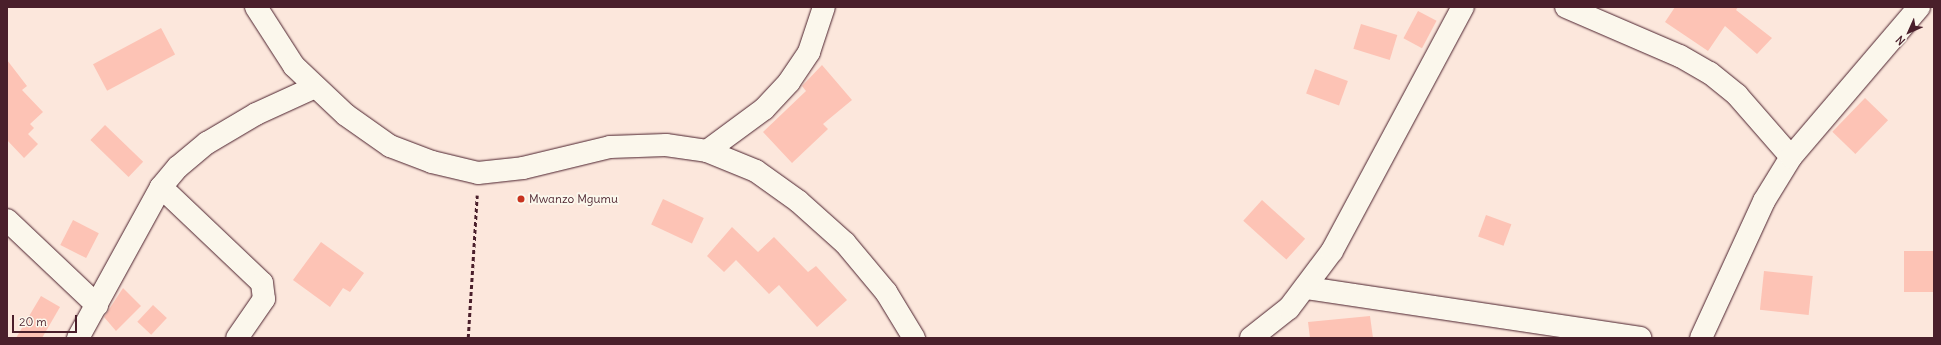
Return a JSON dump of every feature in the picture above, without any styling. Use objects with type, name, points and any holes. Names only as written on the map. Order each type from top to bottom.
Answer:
[{"type":"street","points":[[256,7],[294,66],[315,87],[369,134],[390,146],[432,162],[478,173],[522,168],[610,147],[666,145],[707,150],[756,172],[798,201],[845,243],[886,292],[914,338]]},
{"type":"street","points":[[707,150],[764,109],[789,82],[809,52],[824,7]]},
{"type":"street","points":[[1251,338],[1307,288],[1332,251],[1463,7]]},
{"type":"street","points":[[1566,7],[1680,56],[1710,73],[1737,94],[1791,157]]},
{"type":"street","points":[[1701,338],[1764,202],[1791,157],[1919,7]]},
{"type":"street","points":[[78,338],[161,187],[207,143],[256,114],[315,87]]},
{"type":"street","points":[[161,187],[262,283],[264,299],[237,338]]},
{"type":"street","points":[[7,220],[97,305]]},
{"type":"street","points":[[1307,288],[1640,338]]},
{"type":"path","points":[[468,338],[478,173]]},
{"type":"building","points":[[1675,7],[1738,7],[1736,10],[1772,38],[1757,54],[1725,26],[1708,51],[1665,22]]},
{"type":"building","points":[[1418,11],[1437,21],[1422,48],[1403,38]]},
{"type":"building","points":[[1361,24],[1397,35],[1390,60],[1353,49]]},
{"type":"building","points":[[161,28],[175,54],[107,91],[93,64]]},
{"type":"building","points":[[7,60],[27,86],[22,90],[43,112],[30,124],[34,128],[28,134],[38,144],[24,158],[7,140]]},
{"type":"building","points":[[822,65],[852,100],[823,124],[828,129],[792,163],[763,132],[806,91],[802,86]]},
{"type":"building","points":[[1315,69],[1348,81],[1339,105],[1306,93]]},
{"type":"building","points":[[1865,98],[1888,120],[1855,154],[1832,132]]},
{"type":"building","points":[[105,125],[143,162],[129,177],[90,140]]},
{"type":"building","points":[[663,199],[704,218],[692,243],[651,224]]},
{"type":"building","points":[[1262,200],[1305,239],[1286,260],[1243,221]]},
{"type":"building","points":[[1486,215],[1511,224],[1504,246],[1478,237]]},
{"type":"building","points":[[73,220],[99,233],[86,258],[60,245]]},
{"type":"building","points":[[732,227],[758,252],[774,237],[808,272],[816,266],[847,300],[817,327],[779,285],[769,294],[736,260],[724,272],[707,256]]},
{"type":"building","points":[[321,242],[364,273],[350,292],[343,288],[330,307],[293,280]]},
{"type":"building","points":[[1904,251],[1934,251],[1934,292],[1904,292]]},
{"type":"building","points":[[1764,271],[1813,276],[1809,315],[1760,310]]},
{"type":"building","points":[[123,288],[141,306],[116,331],[104,317]]},
{"type":"building","points":[[41,296],[60,307],[42,338],[16,338]]},
{"type":"building","points":[[153,305],[167,318],[151,335],[137,322]]},
{"type":"building","points":[[1370,316],[1373,338],[1310,338],[1308,322]]},
{"type":"place","name":"Mwanzo Mgumu","points":[[521,199]]}]
